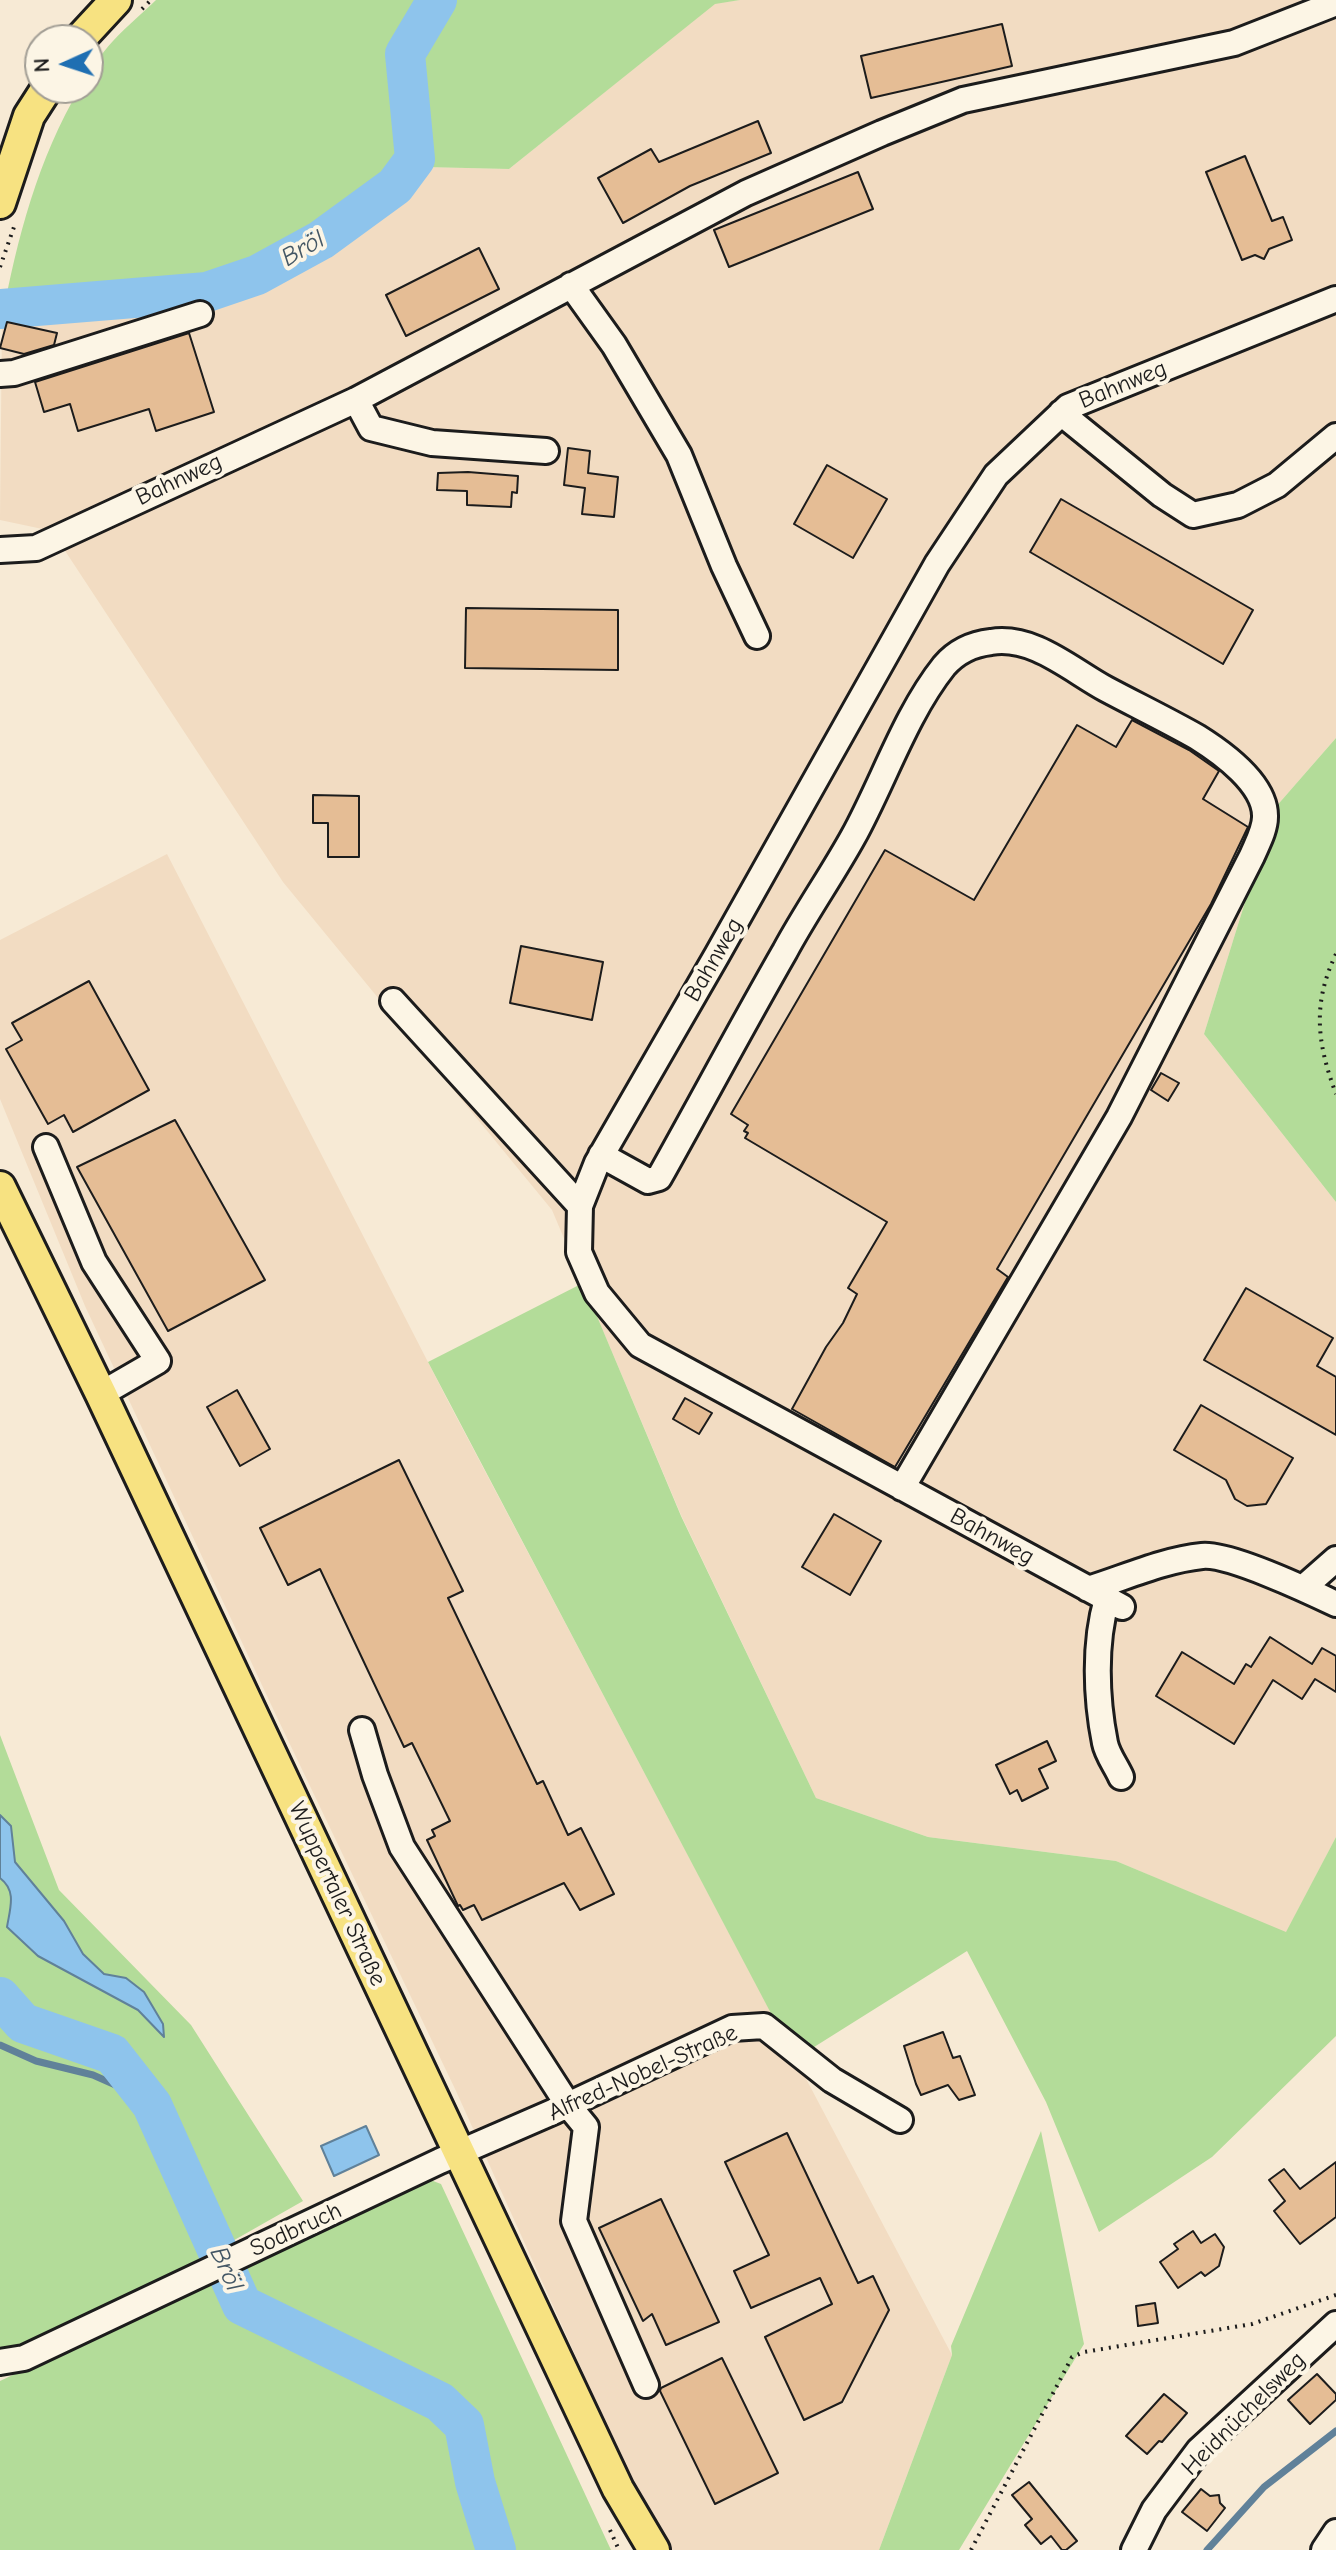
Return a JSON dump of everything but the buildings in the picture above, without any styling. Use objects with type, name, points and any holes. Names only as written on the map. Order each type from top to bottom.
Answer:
[{"type":"main road","points":[[94,24],[116,0]]},
{"type":"main road","points":[[0,203],[29,116],[37,104]]},
{"type":"main road","name":"Wuppertaler Straße","points":[[0,1187],[101,1394],[618,2489],[654,2550]]},
{"type":"street","name":"Bahnweg","points":[[0,550],[36,548],[356,400],[746,193],[963,100],[1234,43],[1336,3]]},
{"type":"street","points":[[571,285],[614,345],[679,455],[724,566],[757,636]]},
{"type":"street","name":"Bahnweg","points":[[1106,1599],[640,1345],[597,1293],[585,1266],[579,1252],[580,1206],[601,1155],[937,564],[996,475],[1068,407],[1336,299]]},
{"type":"street","points":[[0,374],[14,373],[200,314]]},
{"type":"street","points":[[356,400],[371,428],[432,443],[546,451]]},
{"type":"street","points":[[1061,413],[1162,495],[1193,515],[1238,505],[1277,485],[1336,436]]},
{"type":"street","points":[[601,1155],[648,1181],[659,1178],[785,950],[855,834],[883,771],[934,681],[946,663],[959,653],[992,641],[1010,640],[1028,645],[1147,708],[1233,761],[1265,809],[1263,829],[1252,856],[1119,1117],[902,1488]]},
{"type":"street","points":[[393,1001],[580,1206]]},
{"type":"street","points":[[46,1147],[94,1262],[158,1361],[101,1394]]},
{"type":"street","points":[[1121,1777],[1105,1746],[1099,1695],[1099,1626],[1106,1599],[1169,1563],[1205,1555],[1250,1567],[1336,1604]]},
{"type":"street","points":[[1303,1588],[1336,1559]]},
{"type":"street","points":[[362,1730],[402,1847],[568,2105],[586,2127],[574,2221],[646,2385]]},
{"type":"street","name":"Alfred-Nobel-Straße","points":[[460,2153],[732,2028],[764,2026],[832,2080],[900,2120]]},
{"type":"street","name":"Sodbruch","points":[[0,2362],[24,2358],[460,2153]]},
{"type":"street","name":"Heidnüchelsweg","points":[[1134,2550],[1154,2510],[1199,2450],[1336,2324]]},
{"type":"street","points":[[1324,2550],[1336,2532]]},
{"type":"path","points":[[1336,954],[1327,973],[1318,1026],[1326,1067],[1336,1094]]},
{"type":"path","points":[[971,2550],[1072,2357],[1084,2352],[1252,2324],[1336,2295]]},
{"type":"shaded area","points":[[740,0],[1336,0],[1336,738],[1274,809],[1204,1034],[1336,1202],[1336,1573],[1309,1596],[1336,1610],[1336,1837],[1286,1933],[1116,1861],[928,1837],[816,1798],[681,1515],[552,1210],[283,882],[52,531],[0,520],[2,319],[220,294],[425,167],[509,169],[715,3]]},
{"type":"shaded area","points":[[167,854],[449,1403],[952,2355],[879,2550],[667,2550],[656,2534],[456,2091],[85,1306],[0,1099],[0,940]]},
{"type":"green space","points":[[156,0],[740,0],[715,4],[509,169],[424,167],[220,294],[2,319],[31,200],[52,142],[71,104],[104,104],[104,52]]},
{"type":"green space","points":[[1336,738],[1336,1202],[1204,1034],[1274,809]]},
{"type":"green space","points":[[583,1283],[681,1516],[816,1798],[928,1837],[1116,1861],[1286,1932],[1336,1837],[1336,2036],[1212,2157],[1099,2232],[1046,2102],[967,1951],[795,2059],[428,1362]]},
{"type":"green space","points":[[0,1735],[59,1890],[191,2025],[303,2201],[164,2280],[0,2357]]},
{"type":"green space","points":[[1041,2131],[1084,2344],[959,2550],[879,2550],[952,2355],[951,2346]]},
{"type":"green space","points":[[428,2179],[441,2184],[611,2550],[0,2550],[0,2381]]},
{"type":"water","points":[[0,1815],[11,1826],[15,1862],[64,1921],[83,1954],[104,1974],[126,1978],[144,1992],[163,2024],[164,2037],[138,2010],[38,1956],[7,1927],[11,1900],[9,1888],[0,1878]]},
{"type":"water","points":[[366,2126],[379,2155],[334,2176],[321,2146]]},
{"type":"waterway","name":"Bröl","points":[[0,309],[207,292],[257,275],[321,240],[395,186],[415,159],[405,54],[437,0]]},
{"type":"waterway","name":"Bröl","points":[[0,1997],[23,2023],[112,2054],[152,2105],[242,2305],[440,2402],[464,2425],[475,2482],[496,2550]]},
{"type":"waterway","points":[[0,2045],[36,2061],[93,2075],[147,2099]]},
{"type":"waterway","points":[[1207,2550],[1264,2487],[1336,2431]]}]
